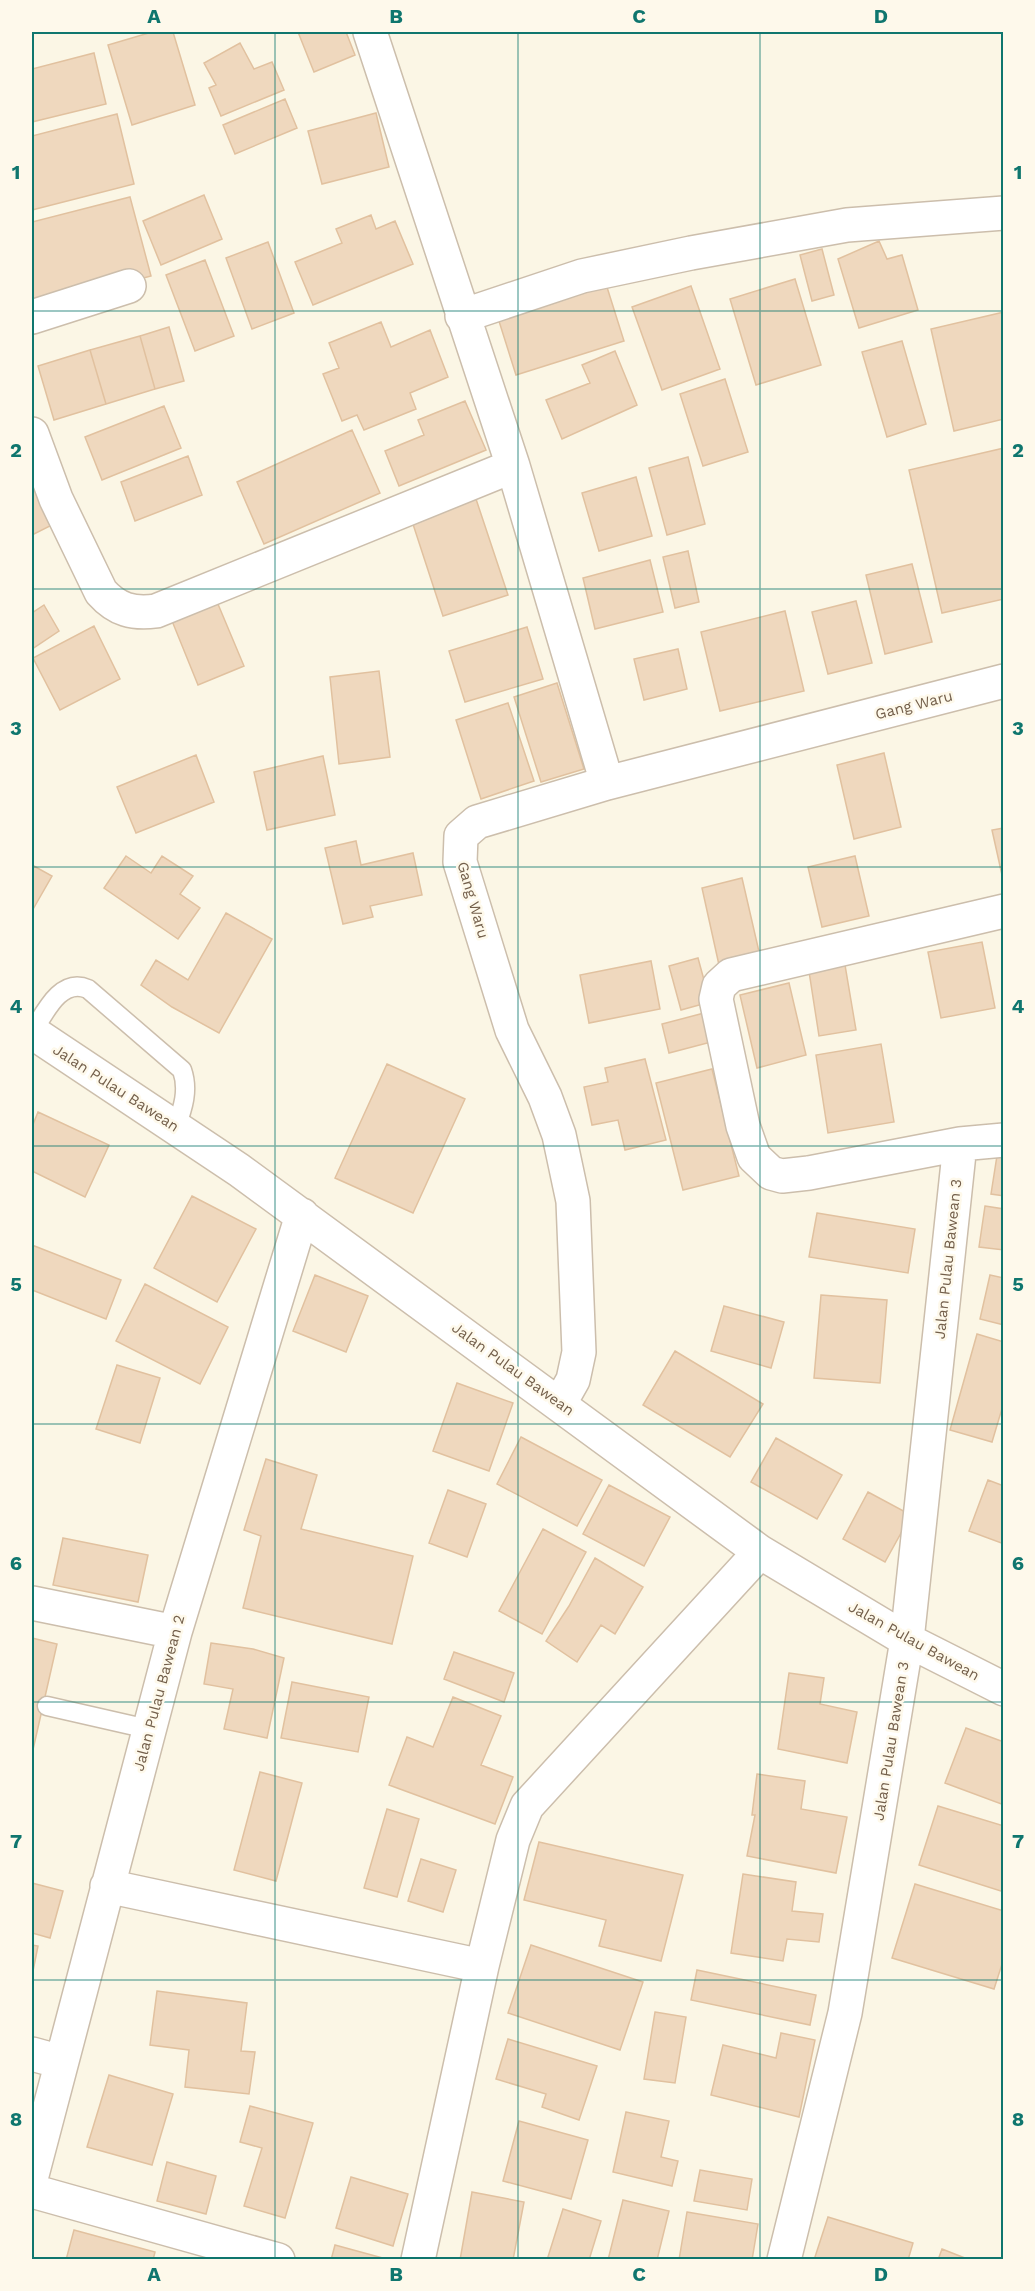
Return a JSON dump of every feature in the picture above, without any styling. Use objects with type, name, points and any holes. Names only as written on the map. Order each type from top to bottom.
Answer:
[{"type":"street","points":[[370,32],[513,466],[607,783]]},
{"type":"street","points":[[462,316],[582,276],[691,253],[847,225],[1004,213]]},
{"type":"street","points":[[32,317],[129,286]]},
{"type":"street","points":[[32,435],[56,499],[101,592],[111,603],[140,613],[156,611],[513,466]]},
{"type":"street","name":"Gang Waru","points":[[560,1403],[573,1380],[579,1352],[573,1201],[559,1135],[545,1097],[512,1030],[460,862],[461,836],[477,822],[607,783],[1004,681]]},
{"type":"street","points":[[1004,911],[731,975],[716,992],[743,1126],[754,1157],[771,1173],[782,1176],[809,1173],[960,1144],[1004,1140]]},
{"type":"street","name":"Jalan Pulau Bawean","points":[[32,1032],[176,1127],[302,1215],[760,1552],[907,1640],[1004,1689]]},
{"type":"street","name":"Jalan Pulau Bawean 3","points":[[784,2259],[845,2013],[907,1640],[960,1144]]},
{"type":"street","name":"Jalan Pulau Bawean 2","points":[[32,2175],[46,2058],[107,1886],[175,1632],[302,1215]]},
{"type":"street","points":[[418,2259],[482,1966],[513,1840],[527,1806],[760,1552]]},
{"type":"street","points":[[32,1603],[175,1632]]},
{"type":"street","points":[[107,1886],[482,1966]]},
{"type":"street","points":[[32,2191],[278,2259]]},
{"type":"lane","points":[[32,1032],[45,1011],[66,987],[74,984],[88,989],[182,1070],[186,1088],[183,1107],[176,1127]]},
{"type":"lane","points":[[47,1706],[148,1729]]},
{"type":"building","points":[[152,32],[173,32],[195,105],[132,125],[108,45]]},
{"type":"building","points":[[298,32],[346,32],[355,55],[314,72]]},
{"type":"building","points":[[240,43],[254,69],[272,62],[284,90],[221,116],[209,88],[216,85],[204,63]]},
{"type":"building","points":[[94,53],[106,104],[32,122],[32,69]]},
{"type":"building","points":[[285,99],[297,128],[235,154],[223,125]]},
{"type":"building","points":[[376,113],[389,167],[322,184],[308,131]]},
{"type":"building","points":[[117,114],[134,184],[32,210],[32,136]]},
{"type":"building","points":[[204,195],[222,239],[161,265],[143,221]]},
{"type":"building","points":[[130,197],[151,276],[32,308],[32,222]]},
{"type":"building","points":[[371,215],[376,229],[395,221],[413,264],[313,305],[295,262],[342,243],[336,229]]},
{"type":"building","points":[[879,241],[887,259],[902,255],[918,310],[859,328],[838,259]]},
{"type":"building","points":[[268,242],[294,313],[252,329],[226,258]]},
{"type":"building","points":[[822,249],[834,295],[812,301],[800,255]]},
{"type":"building","points":[[205,260],[234,336],[195,351],[166,275]]},
{"type":"building","points":[[795,279],[821,365],[756,385],[730,299]]},
{"type":"building","points":[[606,284],[624,341],[516,375],[498,318]]},
{"type":"building","points":[[691,286],[720,369],[662,390],[632,307]]},
{"type":"building","points":[[1004,312],[1004,419],[954,431],[931,329]]},
{"type":"building","points":[[381,322],[391,347],[430,330],[448,377],[410,393],[416,409],[364,430],[357,415],[342,421],[323,374],[339,368],[329,343]]},
{"type":"building","points":[[169,327],[184,381],[155,389],[140,336]]},
{"type":"building","points":[[140,336],[155,389],[106,404],[90,350]]},
{"type":"building","points":[[902,341],[926,424],[887,437],[862,352]]},
{"type":"building","points":[[90,350],[106,404],[54,420],[38,366]]},
{"type":"building","points":[[615,351],[637,405],[562,439],[546,400],[590,383],[582,365]]},
{"type":"building","points":[[725,379],[748,452],[703,466],[680,394]]},
{"type":"building","points":[[465,401],[486,450],[399,486],[385,451],[424,435],[418,420]]},
{"type":"building","points":[[164,406],[181,448],[102,480],[85,437]]},
{"type":"building","points":[[352,430],[380,493],[264,544],[237,482]]},
{"type":"building","points":[[1004,448],[1004,599],[942,613],[909,470]]},
{"type":"building","points":[[188,456],[202,495],[135,521],[121,482]]},
{"type":"building","points":[[688,457],[705,524],[667,535],[649,468]]},
{"type":"building","points":[[636,477],[652,536],[599,551],[582,493]]},
{"type":"building","points":[[36,487],[52,525],[32,535],[32,489]]},
{"type":"building","points":[[474,493],[508,595],[443,616],[410,515]]},
{"type":"building","points":[[688,551],[699,602],[675,608],[663,557]]},
{"type":"building","points":[[650,560],[663,612],[595,629],[583,578]]},
{"type":"building","points":[[912,564],[932,642],[885,654],[866,575]]},
{"type":"building","points":[[215,597],[244,666],[198,685],[170,616]]},
{"type":"building","points":[[856,601],[872,663],[828,674],[812,612]]},
{"type":"building","points":[[44,605],[59,631],[32,649],[32,613]]},
{"type":"building","points":[[785,611],[804,691],[720,711],[701,632]]},
{"type":"building","points":[[94,626],[120,679],[60,710],[33,658]]},
{"type":"building","points":[[527,627],[543,679],[465,702],[449,651]]},
{"type":"building","points":[[678,649],[687,689],[644,700],[634,659]]},
{"type":"building","points":[[379,671],[390,757],[339,764],[330,677]]},
{"type":"building","points":[[557,683],[584,769],[541,782],[514,697]]},
{"type":"building","points":[[508,703],[534,781],[481,799],[456,720]]},
{"type":"building","points":[[884,753],[901,827],[854,839],[837,765]]},
{"type":"building","points":[[196,755],[214,802],[136,833],[117,787]]},
{"type":"building","points":[[323,756],[335,815],[267,830],[254,772]]},
{"type":"building","points":[[1004,828],[1004,884],[992,830]]},
{"type":"building","points":[[356,841],[361,865],[413,853],[422,895],[370,906],[373,917],[343,924],[325,848]]},
{"type":"building","points":[[126,856],[151,873],[162,856],[193,876],[180,894],[200,908],[178,939],[104,888]]},
{"type":"building","points":[[855,856],[869,916],[822,927],[808,867]]},
{"type":"building","points":[[32,865],[52,876],[32,911]]},
{"type":"building","points":[[742,878],[760,956],[719,965],[702,888]]},
{"type":"building","points":[[226,913],[272,939],[219,1033],[172,1007],[141,985],[156,960],[188,980]]},
{"type":"building","points":[[982,942],[995,1008],[941,1018],[928,952]]},
{"type":"building","points":[[698,958],[710,1002],[681,1010],[669,966]]},
{"type":"building","points":[[844,959],[856,1030],[819,1036],[808,965]]},
{"type":"building","points":[[651,961],[660,1009],[589,1023],[580,975]]},
{"type":"building","points":[[789,983],[806,1055],[757,1068],[740,995]]},
{"type":"building","points":[[708,1012],[715,1041],[669,1053],[662,1024]]},
{"type":"building","points":[[881,1044],[894,1122],[828,1133],[816,1055]]},
{"type":"building","points":[[645,1059],[666,1140],[625,1150],[618,1120],[592,1125],[584,1087],[608,1082],[605,1068]]},
{"type":"building","points":[[387,1064],[465,1099],[413,1213],[335,1178]]},
{"type":"building","points":[[712,1069],[739,1176],[683,1190],[656,1083]]},
{"type":"building","points":[[38,1112],[109,1145],[85,1197],[32,1171],[32,1127]]},
{"type":"building","points":[[999,1143],[1004,1144],[1004,1196],[991,1194]]},
{"type":"building","points":[[192,1196],[256,1229],[217,1302],[154,1268]]},
{"type":"building","points":[[985,1206],[1004,1209],[1004,1250],[979,1247]]},
{"type":"building","points":[[817,1213],[915,1229],[908,1273],[809,1257]]},
{"type":"building","points":[[32,1245],[121,1280],[106,1319],[32,1290]]},
{"type":"building","points":[[315,1275],[368,1296],[346,1352],[293,1331]]},
{"type":"building","points":[[990,1275],[1004,1278],[1004,1325],[980,1319]]},
{"type":"building","points":[[145,1284],[228,1327],[200,1384],[116,1341]]},
{"type":"building","points":[[821,1295],[887,1300],[880,1383],[814,1378]]},
{"type":"building","points":[[724,1306],[784,1322],[771,1368],[711,1351]]},
{"type":"building","points":[[977,1334],[1004,1342],[1004,1402],[992,1442],[950,1430]]},
{"type":"building","points":[[675,1351],[763,1404],[730,1457],[643,1405]]},
{"type":"building","points":[[117,1365],[160,1378],[140,1443],[96,1429]]},
{"type":"building","points":[[457,1383],[513,1403],[489,1471],[433,1451]]},
{"type":"building","points":[[521,1437],[602,1480],[577,1526],[497,1484]]},
{"type":"building","points":[[776,1438],[842,1475],[817,1519],[751,1482]]},
{"type":"building","points":[[266,1459],[317,1475],[301,1529],[413,1556],[392,1644],[243,1608],[261,1536],[244,1530]]},
{"type":"building","points":[[988,1480],[1004,1486],[1004,1544],[969,1531]]},
{"type":"building","points":[[609,1485],[670,1517],[644,1566],[583,1534]]},
{"type":"building","points":[[448,1490],[486,1504],[467,1557],[429,1543]]},
{"type":"building","points":[[868,1492],[911,1515],[885,1562],[843,1539]]},
{"type":"building","points":[[543,1529],[586,1552],[542,1634],[499,1611]]},
{"type":"building","points":[[63,1538],[148,1555],[138,1602],[53,1585]]},
{"type":"building","points":[[595,1558],[643,1587],[615,1634],[601,1625],[577,1662],[546,1641],[569,1606]]},
{"type":"building","points":[[32,1638],[57,1644],[32,1754]]},
{"type":"building","points":[[211,1643],[253,1649],[284,1658],[267,1738],[224,1729],[233,1689],[204,1684]]},
{"type":"building","points":[[454,1652],[514,1673],[504,1702],[444,1679]]},
{"type":"building","points":[[789,1673],[824,1678],[820,1704],[857,1712],[847,1763],[778,1749]]},
{"type":"building","points":[[292,1682],[369,1697],[358,1752],[281,1738]]},
{"type":"building","points":[[453,1697],[501,1716],[481,1765],[513,1777],[495,1824],[389,1785],[407,1737],[433,1747]]},
{"type":"building","points":[[966,1728],[1004,1742],[1004,1805],[945,1783]]},
{"type":"building","points":[[260,1772],[302,1783],[276,1881],[234,1870]]},
{"type":"building","points":[[757,1774],[805,1781],[801,1809],[847,1817],[836,1873],[747,1856],[755,1815],[752,1815]]},
{"type":"building","points":[[938,1806],[1004,1826],[1004,1892],[919,1865]]},
{"type":"building","points":[[387,1809],[419,1819],[397,1897],[364,1888]]},
{"type":"building","points":[[539,1842],[683,1875],[661,1961],[599,1946],[606,1920],[524,1900]]},
{"type":"building","points":[[421,1859],[456,1870],[443,1912],[408,1901]]},
{"type":"building","points":[[743,1874],[796,1882],[792,1911],[823,1914],[819,1942],[787,1939],[783,1961],[731,1953]]},
{"type":"building","points":[[32,1883],[63,1891],[50,1938],[32,1933]]},
{"type":"building","points":[[915,1884],[1004,1911],[1004,1958],[994,1989],[892,1958]]},
{"type":"building","points":[[32,1945],[38,1946],[32,1976]]},
{"type":"building","points":[[531,1945],[643,1982],[620,2050],[508,2013]]},
{"type":"building","points":[[697,1970],[816,1995],[810,2025],[691,2000]]},
{"type":"building","points":[[157,1991],[247,2003],[241,2051],[255,2052],[249,2094],[185,2087],[189,2050],[150,2045]]},
{"type":"building","points":[[655,2012],[686,2017],[675,2083],[644,2079]]},
{"type":"building","points":[[781,2033],[815,2040],[799,2117],[711,2095],[723,2045],[776,2058]]},
{"type":"building","points":[[508,2039],[597,2066],[579,2120],[542,2107],[546,2094],[496,2079]]},
{"type":"building","points":[[109,2075],[173,2094],[152,2165],[87,2147]]},
{"type":"building","points":[[250,2106],[313,2123],[285,2218],[244,2206],[262,2148],[240,2142]]},
{"type":"building","points":[[626,2112],[669,2121],[661,2157],[678,2161],[672,2186],[613,2172]]},
{"type":"building","points":[[519,2121],[588,2140],[571,2199],[503,2181]]},
{"type":"building","points":[[167,2162],[216,2176],[206,2214],[157,2201]]},
{"type":"building","points":[[700,2170],[752,2179],[747,2210],[694,2201]]},
{"type":"building","points":[[351,2177],[408,2194],[393,2246],[336,2228]]},
{"type":"building","points":[[472,2192],[524,2202],[513,2260],[460,2260]]},
{"type":"building","points":[[623,2200],[669,2211],[657,2260],[608,2260]]},
{"type":"building","points":[[563,2209],[601,2221],[589,2260],[547,2260]]},
{"type":"building","points":[[687,2212],[758,2224],[752,2260],[679,2260]]},
{"type":"building","points":[[828,2217],[913,2243],[908,2260],[814,2260]]},
{"type":"building","points":[[74,2230],[155,2252],[153,2260],[66,2260]]},
{"type":"building","points":[[335,2245],[390,2260],[331,2260]]},
{"type":"building","points":[[942,2249],[970,2260],[938,2260]]}]
